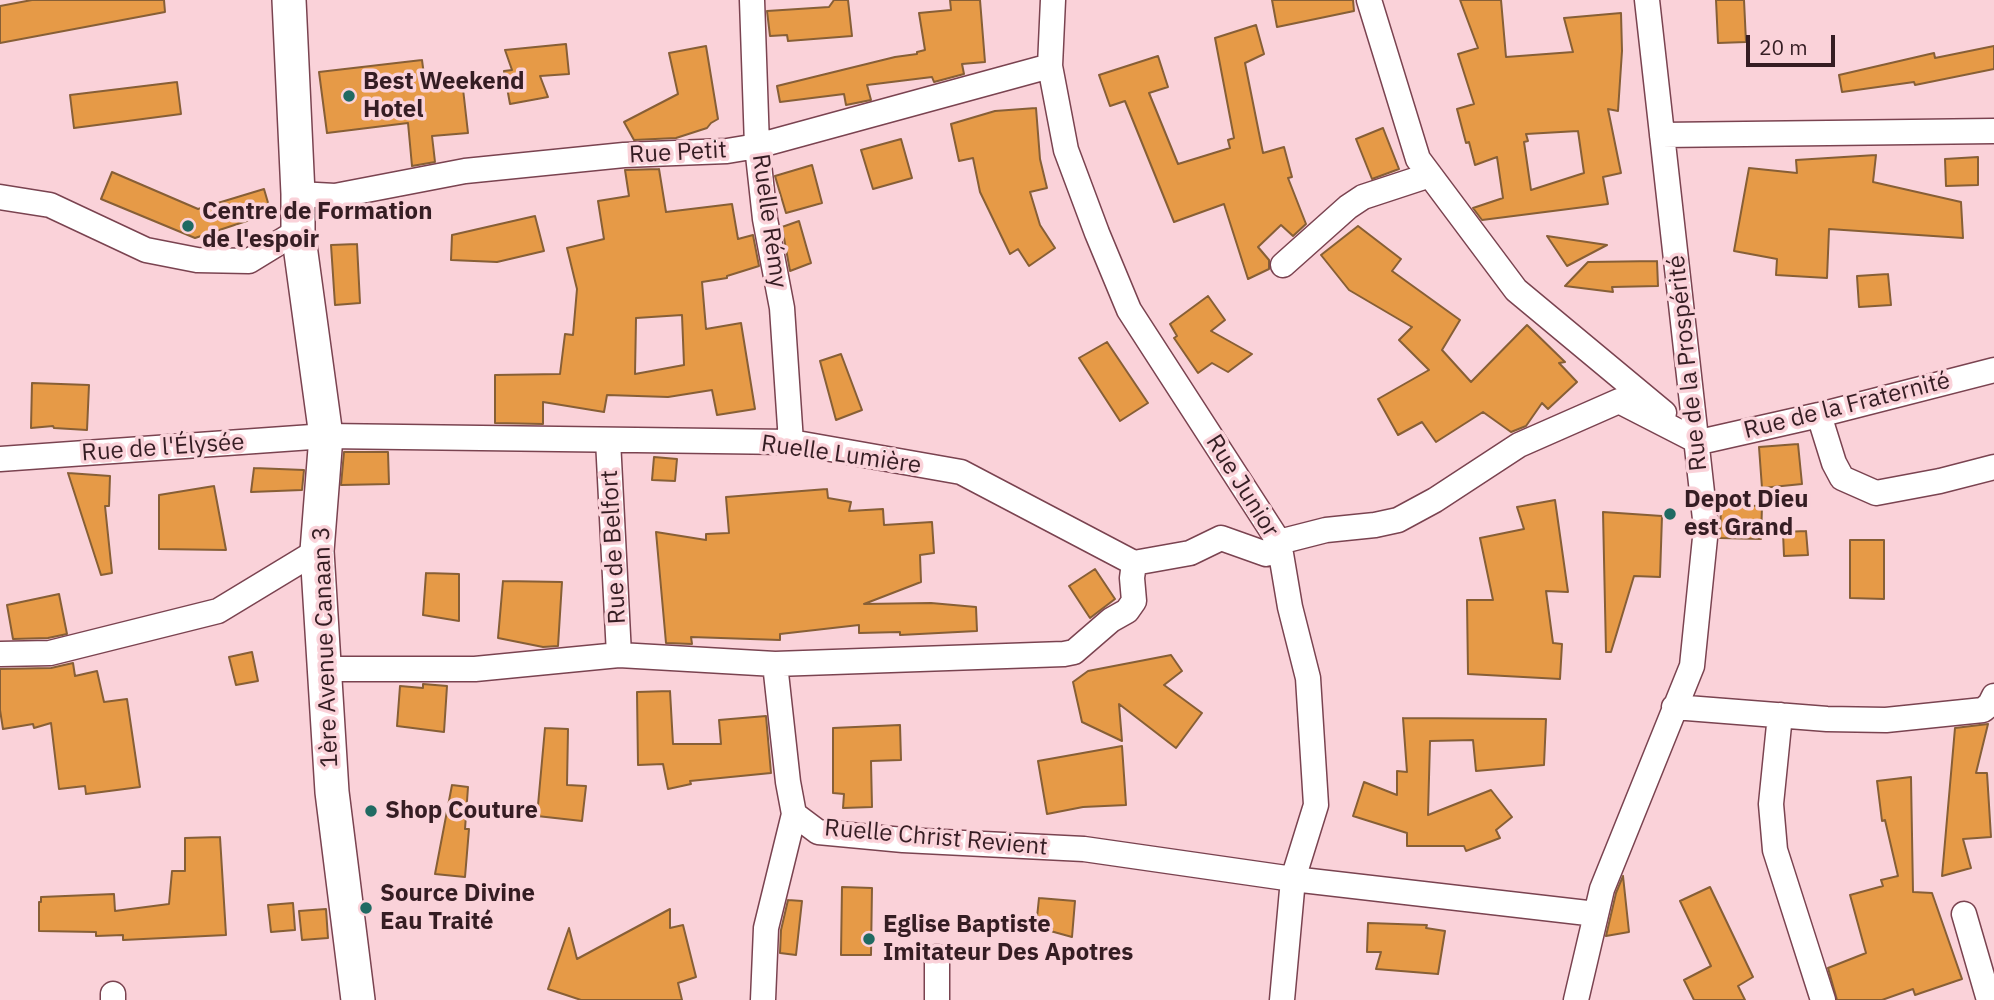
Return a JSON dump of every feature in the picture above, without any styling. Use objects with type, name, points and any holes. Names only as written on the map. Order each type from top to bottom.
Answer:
[{"type":"main road","name":"1ère Avenue Canaan 3","points":[[289,0],[298,231],[326,436],[317,551],[332,792],[358,1000]]},
{"type":"street","name":"Ruelle Rémy","points":[[752,0],[757,146],[765,219],[782,308],[791,442]]},
{"type":"street","name":"Rue Junior","points":[[1053,0],[1050,66],[1066,150],[1129,310],[1279,542],[1290,607],[1308,678],[1316,804],[1293,879],[1282,1000]]},
{"type":"street","points":[[1369,0],[1418,159],[1516,290],[1697,441]]},
{"type":"street","name":"Rue de la Prospérité","points":[[1576,1000],[1602,890],[1692,666],[1706,528],[1647,0]]},
{"type":"street","name":"Rue Petit","points":[[298,194],[335,196],[465,171],[624,155],[727,151],[757,146],[1050,66]]},
{"type":"street","points":[[1662,135],[1994,131]]},
{"type":"street","points":[[1283,265],[1363,197],[1430,175]]},
{"type":"street","points":[[0,197],[50,205],[146,250],[197,260],[249,261],[298,231]]},
{"type":"street","name":"Rue de la Fraternité","points":[[1697,441],[1819,415],[1994,370]]},
{"type":"street","points":[[326,670],[475,668],[619,655],[775,664],[1064,654],[1074,652],[1111,620],[1127,611],[1134,601],[1134,562],[1190,554],[1221,538],[1266,554],[1279,542],[1326,530],[1398,520],[1435,500],[1518,445],[1619,401],[1697,441]]},
{"type":"street","points":[[1819,415],[1834,463],[1842,478],[1876,493],[1994,467]]},
{"type":"street","name":"Ruelle Lumière","points":[[326,436],[791,442],[961,472],[1134,562]]},
{"type":"street","name":"Rue de l'Élysée","points":[[0,459],[326,436]]},
{"type":"street","name":"Rue de Belfort","points":[[608,440],[619,655]]},
{"type":"street","points":[[0,654],[50,653],[218,611],[317,551]]},
{"type":"street","name":"Ruelle Christ Revient","points":[[775,664],[794,814],[818,832],[904,840],[1084,849],[1293,879],[1596,914]]},
{"type":"street","points":[[1674,707],[1828,719],[1886,720],[1983,710],[1994,696]]},
{"type":"street","points":[[1780,715],[1770,804],[1775,850],[1823,1000]]},
{"type":"street","points":[[763,1000],[766,928],[794,814]]},
{"type":"street","points":[[1964,914],[1989,1000]]},
{"type":"street","points":[[937,957],[937,1000]]},
{"type":"building","points":[[32,0],[164,0],[165,12],[0,43],[0,6]]},
{"type":"building","points":[[834,0],[848,0],[852,36],[788,41],[787,35],[770,36],[767,11],[829,7]]},
{"type":"building","points":[[950,0],[980,0],[985,62],[962,64],[964,74],[934,82],[932,77],[867,85],[871,100],[846,105],[844,94],[780,102],[777,86],[925,50],[919,13],[951,10]]},
{"type":"building","points":[[1272,0],[1353,0],[1354,11],[1277,27]]},
{"type":"building","points":[[1460,0],[1501,0],[1506,57],[1573,52],[1564,18],[1621,13],[1622,51],[1618,111],[1608,109],[1621,173],[1603,177],[1608,204],[1482,220],[1473,208],[1503,198],[1497,157],[1475,165],[1457,109],[1474,104],[1458,54],[1478,48]],"holes":[[[1578,131],[1584,173],[1531,190],[1524,142],[1528,141],[1526,134]]]},
{"type":"building","points":[[1716,0],[1744,0],[1746,42],[1718,43]]},
{"type":"building","points":[[1256,25],[1264,54],[1245,63],[1263,153],[1284,147],[1292,177],[1288,178],[1306,224],[1293,236],[1281,225],[1258,247],[1269,260],[1269,269],[1248,279],[1224,204],[1174,222],[1125,101],[1110,106],[1099,75],[1158,56],[1168,87],[1149,93],[1178,164],[1230,148],[1228,140],[1234,138],[1215,38]]},
{"type":"building","points":[[566,44],[569,74],[540,76],[548,97],[510,104],[504,71],[512,70],[505,50]]},
{"type":"building","points":[[706,46],[718,119],[707,128],[676,138],[634,140],[624,122],[678,94],[669,53]]},
{"type":"building","points":[[1994,46],[1994,69],[1915,85],[1914,82],[1842,92],[1839,75],[1934,53],[1935,58]]},
{"type":"building","points":[[422,60],[425,83],[462,80],[468,133],[432,136],[435,162],[412,166],[408,123],[327,133],[319,72]]},
{"type":"building","points":[[177,82],[181,114],[74,128],[70,95]]},
{"type":"building","points":[[1036,108],[1040,159],[1047,188],[1030,192],[1040,225],[1055,248],[1029,266],[1018,249],[1010,254],[980,192],[973,158],[959,161],[951,124],[995,111]]},
{"type":"building","points":[[1383,128],[1399,169],[1372,179],[1356,139]]},
{"type":"building","points":[[901,139],[912,178],[873,189],[861,150]]},
{"type":"building","points":[[1876,155],[1873,182],[1961,202],[1963,238],[1829,229],[1827,278],[1776,275],[1777,259],[1734,251],[1749,168],[1797,173],[1796,160]]},
{"type":"building","points":[[1978,157],[1978,185],[1946,186],[1945,159]]},
{"type":"building","points":[[812,165],[822,203],[786,213],[775,176]]},
{"type":"building","points":[[659,169],[666,212],[732,204],[738,239],[753,235],[759,266],[727,278],[702,282],[706,329],[741,323],[755,409],[717,415],[712,390],[668,397],[607,395],[604,412],[543,402],[543,424],[495,423],[495,375],[560,374],[565,334],[573,335],[577,289],[567,248],[604,239],[598,201],[629,196],[625,170]],"holes":[[[682,315],[684,365],[635,374],[636,318]]]},
{"type":"building","points":[[112,172],[198,209],[264,189],[271,213],[195,238],[101,199]]},
{"type":"building","points":[[535,216],[544,251],[497,262],[451,260],[452,235]]},
{"type":"building","points":[[799,221],[811,263],[790,271],[782,227]]},
{"type":"building","points":[[1358,226],[1401,259],[1392,271],[1460,320],[1442,350],[1471,382],[1527,325],[1565,362],[1559,363],[1577,382],[1548,409],[1542,403],[1526,426],[1511,432],[1483,412],[1436,442],[1422,422],[1398,435],[1378,399],[1429,370],[1399,340],[1412,327],[1349,290],[1321,255]]},
{"type":"building","points":[[1547,236],[1607,245],[1567,266]]},
{"type":"building","points":[[357,244],[360,303],[335,305],[331,245]]},
{"type":"building","points":[[1657,261],[1658,286],[1612,287],[1613,292],[1565,286],[1588,262]]},
{"type":"building","points":[[1888,274],[1891,305],[1859,307],[1857,276]]},
{"type":"building","points":[[1208,296],[1225,320],[1211,331],[1252,354],[1228,372],[1212,363],[1198,373],[1174,338],[1177,336],[1170,324]]},
{"type":"building","points":[[1107,342],[1148,403],[1120,421],[1079,358]]},
{"type":"building","points":[[841,354],[862,410],[836,420],[820,361]]},
{"type":"building","points":[[32,383],[89,385],[87,430],[53,426],[31,428]]},
{"type":"building","points":[[1798,444],[1802,484],[1762,488],[1759,447]]},
{"type":"building","points":[[344,452],[388,452],[389,484],[341,485]]},
{"type":"building","points":[[654,457],[677,459],[675,481],[652,480]]},
{"type":"building","points":[[254,468],[304,470],[302,490],[251,492]]},
{"type":"building","points":[[68,473],[110,476],[109,506],[105,506],[112,573],[101,575]]},
{"type":"building","points":[[214,486],[226,550],[159,549],[159,495]]},
{"type":"building","points":[[827,489],[828,498],[851,502],[849,511],[883,509],[884,525],[932,522],[934,553],[920,555],[921,582],[864,604],[931,603],[976,607],[977,631],[900,635],[900,632],[859,633],[859,625],[780,634],[780,640],[691,637],[692,644],[666,643],[656,532],[706,540],[706,534],[729,533],[726,497]]},
{"type":"building","points":[[1555,500],[1568,592],[1546,591],[1553,643],[1562,644],[1560,679],[1468,674],[1467,600],[1493,600],[1480,538],[1524,529],[1517,507]]},
{"type":"building","points":[[1721,505],[1762,506],[1761,539],[1720,538]]},
{"type":"building","points":[[1603,512],[1662,516],[1660,577],[1634,576],[1611,652],[1606,652]]},
{"type":"building","points":[[1806,531],[1808,555],[1784,556],[1783,532]]},
{"type":"building","points":[[1850,540],[1884,540],[1884,599],[1850,598]]},
{"type":"building","points":[[1095,569],[1115,599],[1090,618],[1069,586]]},
{"type":"building","points":[[426,573],[459,574],[459,621],[423,615]]},
{"type":"building","points":[[503,581],[562,582],[558,646],[543,647],[498,638]]},
{"type":"building","points":[[59,594],[67,634],[48,638],[13,639],[7,605]]},
{"type":"building","points":[[252,652],[258,681],[236,685],[229,657]]},
{"type":"building","points":[[1171,655],[1182,671],[1164,685],[1202,713],[1176,748],[1119,704],[1122,741],[1082,722],[1073,682],[1088,671]]},
{"type":"building","points":[[73,663],[75,676],[97,671],[104,702],[127,699],[140,787],[86,794],[85,786],[59,789],[51,723],[34,728],[33,724],[3,729],[0,669],[51,668]]},
{"type":"building","points":[[423,684],[447,686],[444,732],[397,726],[400,686],[423,688]]},
{"type":"building","points":[[670,691],[673,744],[721,744],[719,720],[766,716],[771,773],[690,781],[691,784],[668,789],[663,764],[638,765],[637,692]]},
{"type":"building","points":[[1403,718],[1546,719],[1544,765],[1476,771],[1473,740],[1430,741],[1428,815],[1491,790],[1512,817],[1496,830],[1500,838],[1466,851],[1464,846],[1407,846],[1407,833],[1353,816],[1364,782],[1397,795],[1397,771],[1407,772]]},
{"type":"building","points":[[1988,724],[1976,773],[1987,773],[1991,837],[1963,839],[1971,868],[1942,876],[1955,728]]},
{"type":"building","points":[[900,725],[901,760],[871,761],[872,807],[843,808],[844,794],[833,793],[833,728]]},
{"type":"building","points":[[545,728],[568,729],[567,785],[586,786],[582,821],[537,816]]},
{"type":"building","points":[[1122,746],[1126,805],[1083,807],[1047,814],[1038,761]]},
{"type":"building","points":[[1911,777],[1913,892],[1932,893],[1962,979],[1915,995],[1913,989],[1882,1000],[1837,1000],[1828,968],[1866,953],[1850,895],[1883,886],[1881,880],[1898,876],[1885,820],[1882,821],[1877,781]]},
{"type":"building","points":[[452,785],[468,787],[465,829],[469,829],[465,877],[435,874]]},
{"type":"building","points":[[220,837],[226,935],[123,940],[123,935],[96,936],[96,932],[39,931],[41,897],[114,894],[115,911],[169,904],[172,871],[185,871],[185,838]]},
{"type":"building","points":[[1623,876],[1629,932],[1606,936],[1616,893]]},
{"type":"building","points":[[842,887],[872,888],[871,955],[841,955]]},
{"type":"building","points":[[1710,887],[1753,977],[1738,986],[1745,1000],[1694,1000],[1684,980],[1711,966],[1680,901]]},
{"type":"building","points":[[1039,898],[1075,901],[1072,937],[1036,927]]},
{"type":"building","points":[[788,900],[802,901],[796,955],[780,953],[781,930]]},
{"type":"building","points":[[293,903],[295,930],[271,932],[268,905]]},
{"type":"building","points":[[326,909],[328,938],[302,940],[299,911]]},
{"type":"building","points":[[670,909],[670,928],[683,925],[696,977],[678,983],[682,1000],[581,1000],[548,989],[569,928],[577,959]]},
{"type":"building","points":[[1368,923],[1427,925],[1426,928],[1445,931],[1438,974],[1376,969],[1381,952],[1367,952]]},
{"type":"place","name":"Best Weekend Hotel","points":[[349,96]]},
{"type":"place","name":"Centre de Formation de l'espoir","points":[[188,226]]},
{"type":"place","name":"Depot Dieu est Grand","points":[[1670,514]]},
{"type":"place","name":"Shop Couture","points":[[371,811]]},
{"type":"place","name":"Source Divine Eau Traité","points":[[366,908]]},
{"type":"place","name":"Eglise Baptiste Imitateur Des Apotres","points":[[869,939]]}]
